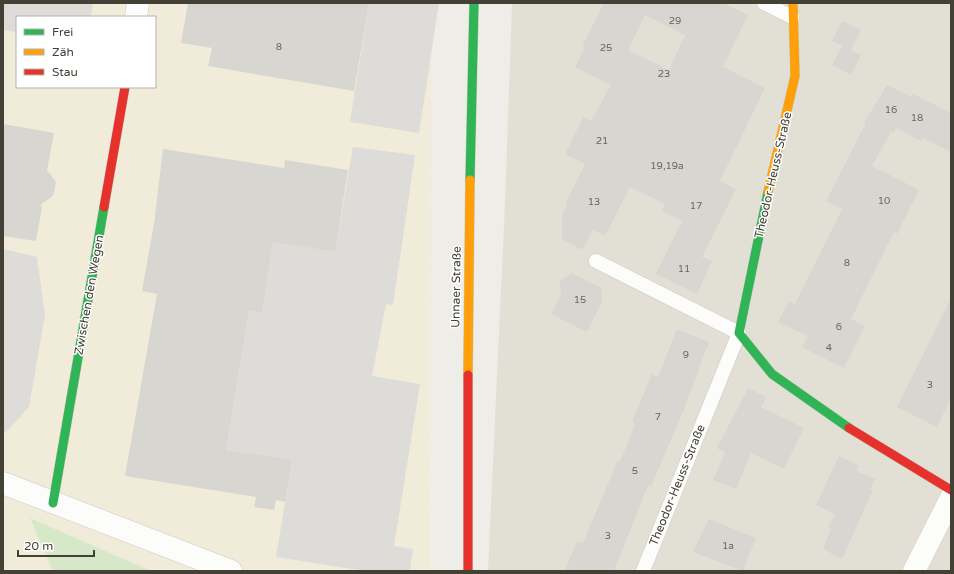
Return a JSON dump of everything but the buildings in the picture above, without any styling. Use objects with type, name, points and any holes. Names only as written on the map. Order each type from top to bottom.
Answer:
[{"type":"street","points":[[136,16],[138,3]]},
{"type":"street","name":"Unnaer Straße","points":[[468,571],[468,315],[474,3]]},
{"type":"street","name":"Theodor-Heuss-Straße","points":[[738,333],[770,183],[795,76],[793,10]]},
{"type":"street","name":"Zwischen den Wegen","points":[[53,503],[125,88]]},
{"type":"street","points":[[738,333],[772,374],[848,427],[951,490]]},
{"type":"street","points":[[3,483],[231,571]]},
{"type":"street","points":[[914,571],[951,498]]},
{"type":"lane","name":"Theodor-Heuss-Straße","points":[[764,3],[793,10]]},
{"type":"lane","points":[[596,261],[738,333]]},
{"type":"lane","name":"Theodor-Heuss-Straße","points":[[643,571],[738,333]]},
{"type":"shaded area","points":[[3,3],[431,3],[430,571],[151,571],[31,518],[53,571],[3,571]]},
{"type":"shaded area","points":[[3,3],[93,3],[91,16],[16,16],[16,32],[3,30]]},
{"type":"shaded area","points":[[369,3],[439,3],[419,133],[350,122]]},
{"type":"shaded area","points":[[512,3],[951,3],[951,571],[488,571],[505,204]]},
{"type":"shaded area","points":[[353,147],[415,155],[393,305],[386,304],[372,376],[420,384],[394,546],[413,549],[410,571],[365,571],[276,557],[292,461],[226,450],[249,311],[262,313],[273,242],[335,252]]},
{"type":"shaded area","points":[[3,249],[37,257],[45,315],[29,407],[5,433],[3,433]]},
{"type":"green space","points":[[30,518],[151,571],[53,571]]},
{"type":"traffic: fast","points":[[470,180],[474,3]]},
{"type":"traffic: fast","points":[[768,192],[739,333],[772,374],[849,428]]},
{"type":"traffic: fast","points":[[53,503],[104,207]]},
{"type":"traffic: slow","points":[[768,192],[795,76],[793,3]]},
{"type":"traffic: slow","points":[[468,375],[470,180]]},
{"type":"traffic: jam","points":[[104,207],[125,88]]},
{"type":"traffic: jam","points":[[468,375],[468,571]]},
{"type":"traffic: jam","points":[[849,428],[951,490]]}]
